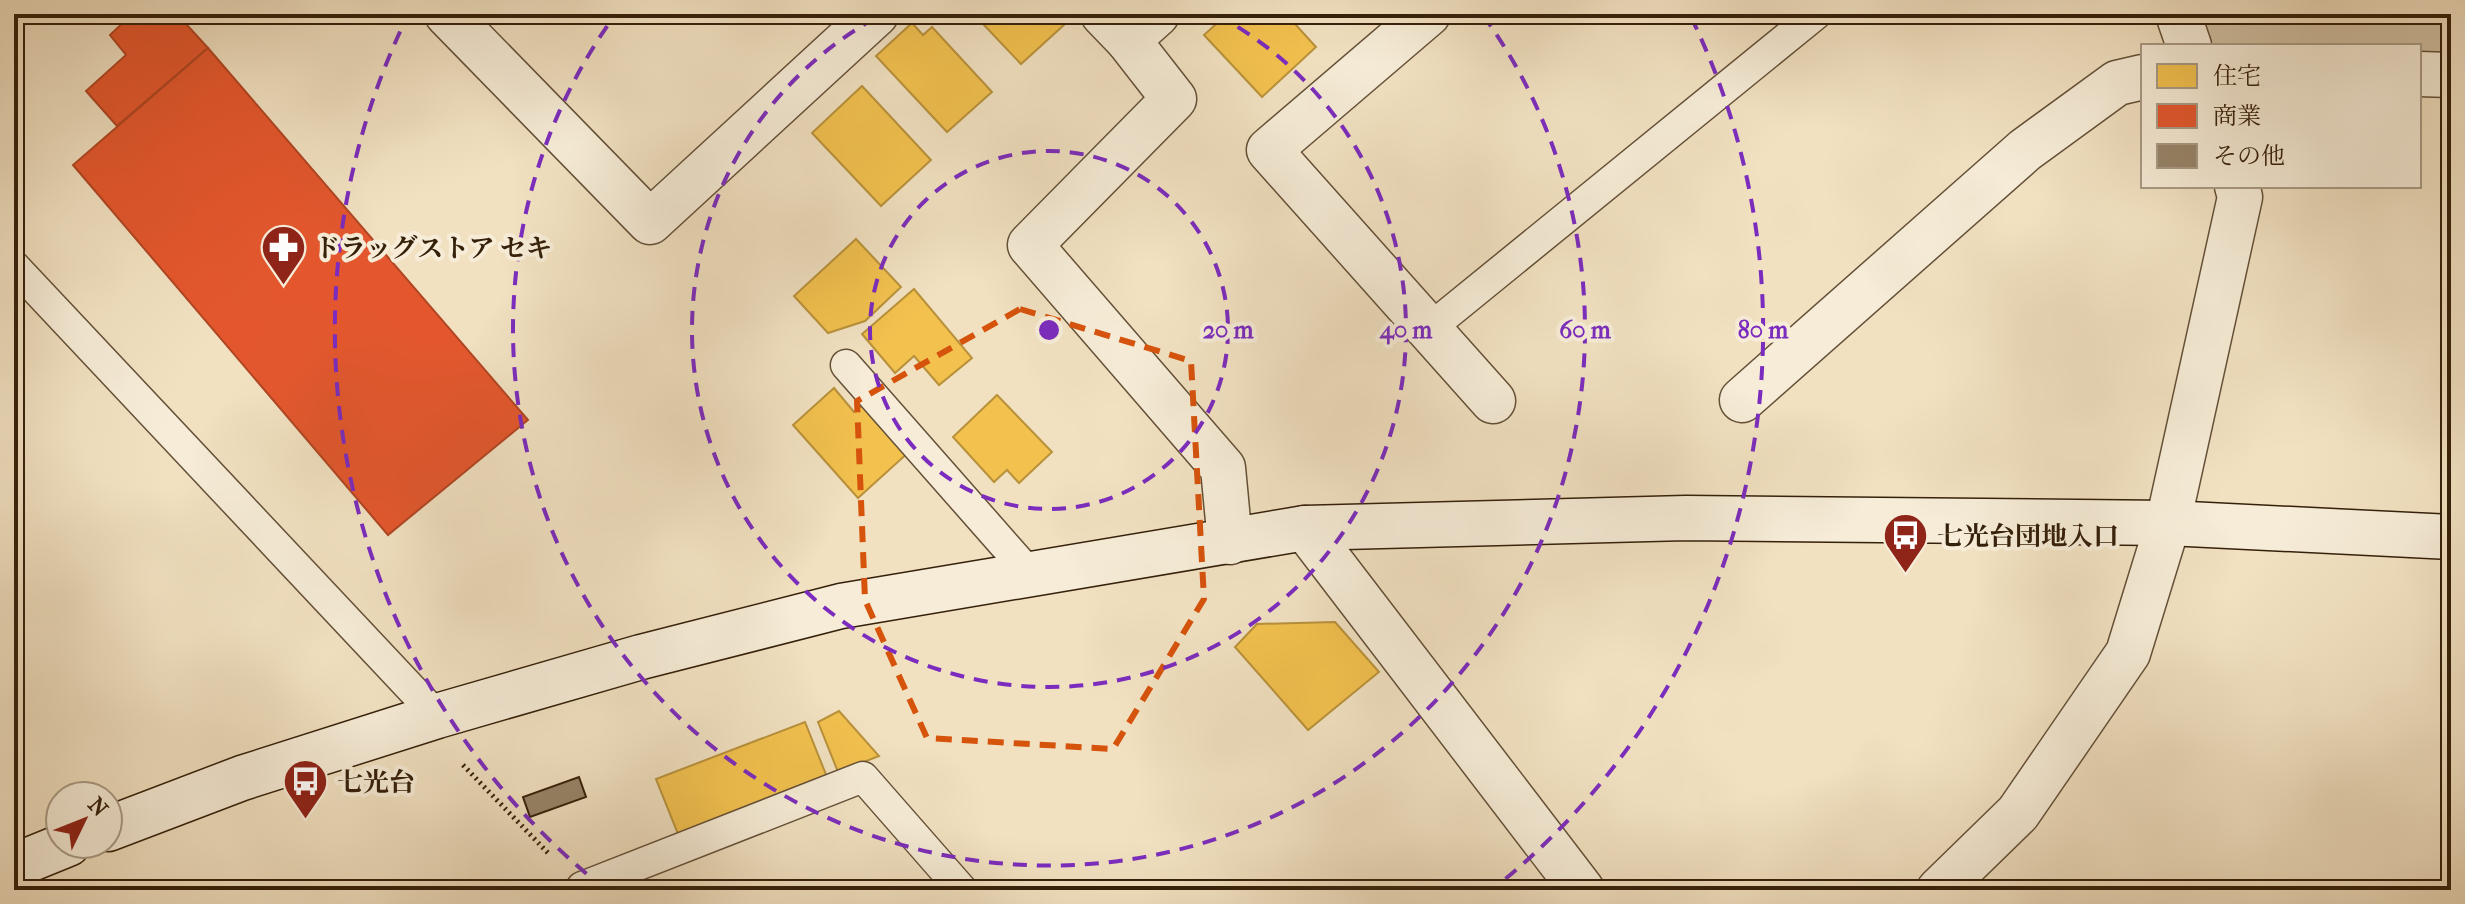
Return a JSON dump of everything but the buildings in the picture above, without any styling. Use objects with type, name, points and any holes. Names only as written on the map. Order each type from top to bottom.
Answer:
[{"type":"street","points":[[447,14],[650,222],[876,14]]},
{"type":"street","points":[[1428,14],[1269,150],[1493,401]]},
{"type":"street","points":[[2178,14],[2188,44]]},
{"type":"street","points":[[1130,23],[1174,99],[1030,245],[1223,468],[1230,542]]},
{"type":"street","points":[[2421,74],[2451,75]]},
{"type":"street","points":[[1742,400],[2025,150],[2117,83],[2141,77]]},
{"type":"street","points":[[1939,890],[2018,813],[2128,653],[2168,523],[2240,197],[2238,188]]},
{"type":"street","points":[[124,823],[242,778],[437,716],[641,657],[841,606],[1305,528],[1686,518],[2168,523],[2451,537]]},
{"type":"street","points":[[1305,528],[1582,890]]},
{"type":"street","points":[[14,866],[44,854]]},
{"type":"lane","points":[[1429,329],[1816,14]]},
{"type":"lane","points":[[14,266],[437,716]]},
{"type":"lane","points":[[846,365],[1030,574]]},
{"type":"lane","points":[[585,890],[582,887],[863,777],[962,890]]},
{"type":"path","points":[[476,778],[514,820]]},
{"type":"highlighted area","points":[[1020,309],[1191,361],[1204,599],[1113,749],[927,738],[865,600],[857,401]]},
{"type":"shaded area","points":[[2198,14],[2451,14],[2451,56],[2421,54],[2421,44],[2207,44]]},
{"type":"place","name":"ドラッグストア セキ","points":[[283,287]]},
{"type":"place","name":"七光台団地入口","points":[[1906,575]]},
{"type":"place","name":"七光台","points":[[306,821]]}]
